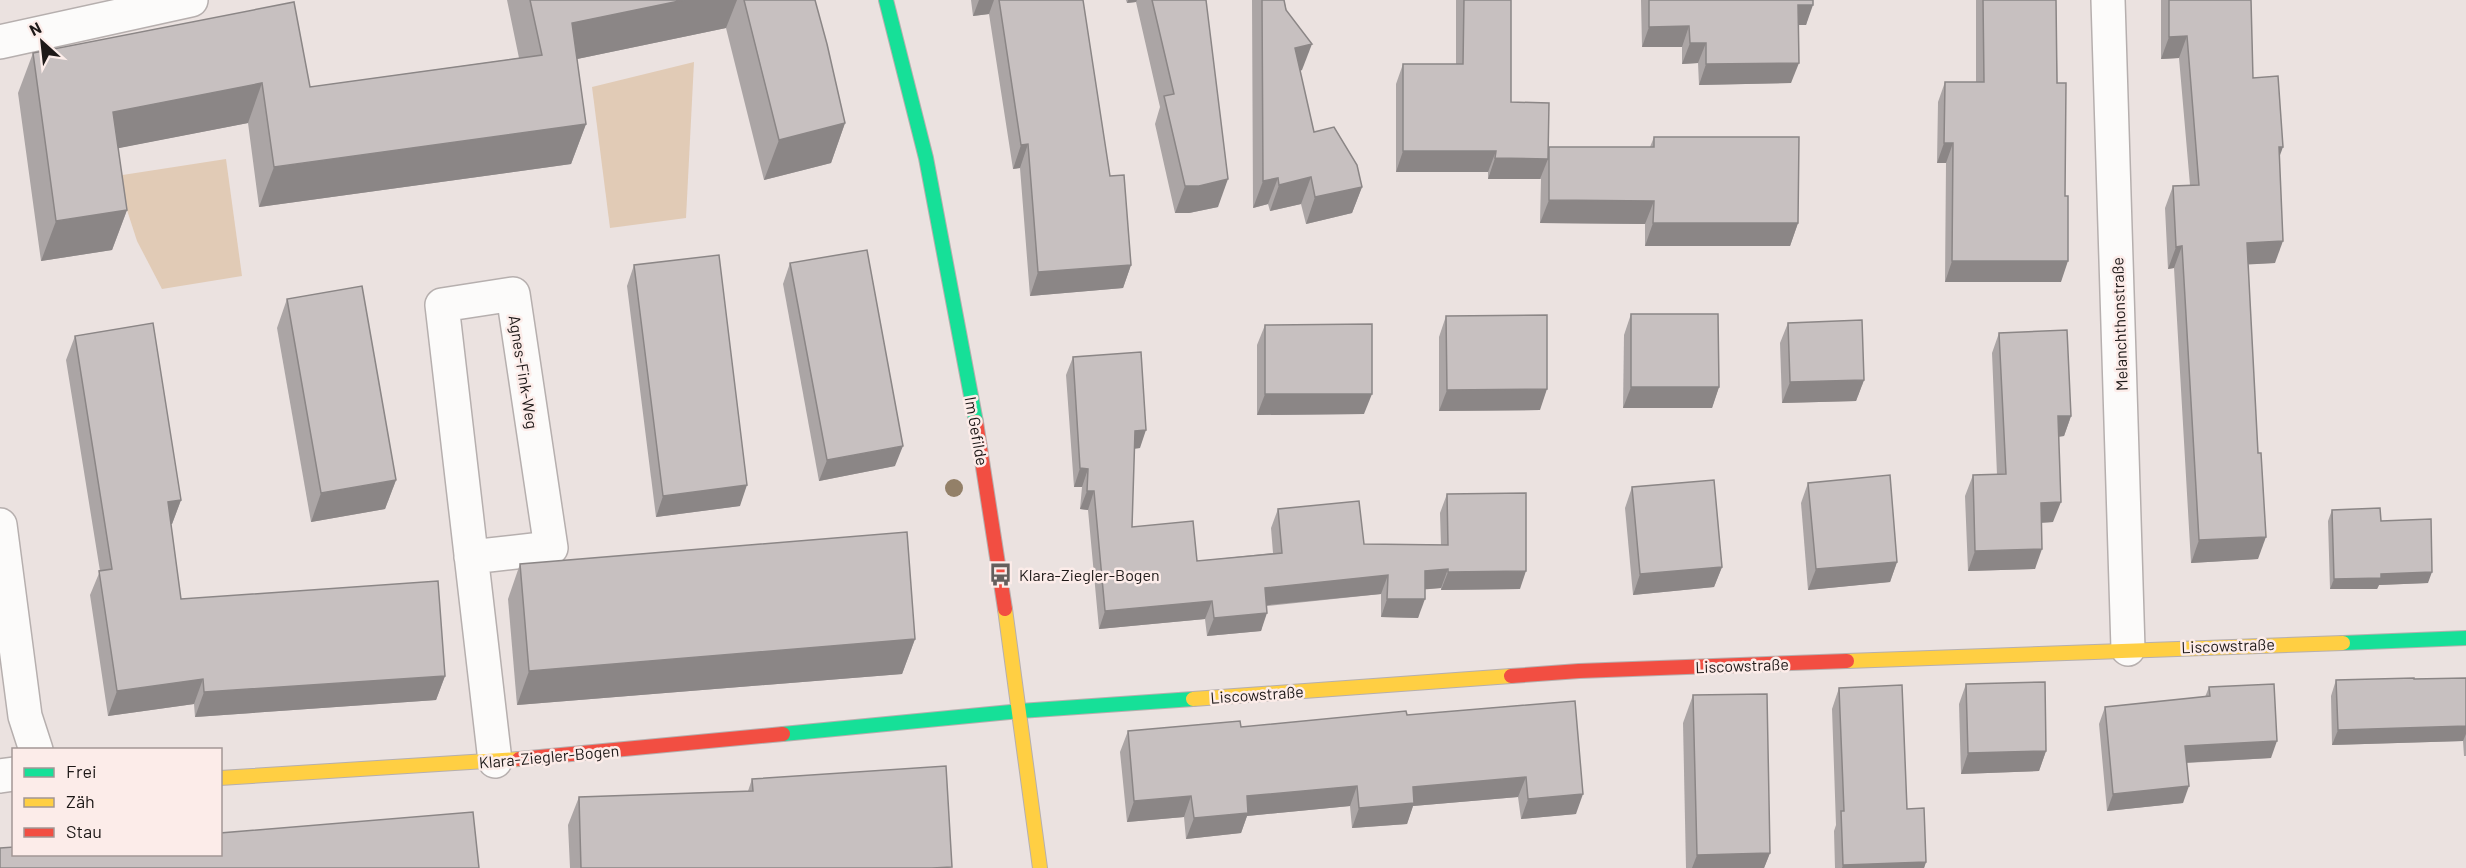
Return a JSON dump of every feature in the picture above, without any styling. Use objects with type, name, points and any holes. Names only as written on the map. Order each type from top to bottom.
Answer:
[{"type":"street","points":[[0,42],[191,0]]},
{"type":"street","name":"Im Gefilde","points":[[886,0],[926,157],[957,318],[1001,574],[1040,868]]},
{"type":"street","name":"Melanchthonstraße","points":[[2108,0],[2128,649]]},
{"type":"street","name":"Agnes-Fink-Weg","points":[[471,557],[551,548],[513,294],[442,305],[471,557],[495,761]]},
{"type":"street","points":[[0,525],[25,716],[35,748]]},
{"type":"street","name":"Liscowstraße","points":[[1020,711],[1579,671],[2466,638]]},
{"type":"street","name":"Klara-Ziegler-Bogen","points":[[222,778],[495,761],[1020,711]]},
{"type":"shaded area","points":[[694,62],[686,218],[610,228],[592,87]]},
{"type":"shaded area","points":[[226,159],[242,276],[162,289],[137,241],[116,176]]},
{"type":"building","points":[[530,0],[684,0],[572,23],[586,124],[274,167],[262,83],[113,112],[127,210],[56,221],[33,53],[294,2],[310,87],[542,55]]},
{"type":"building","points":[[744,0],[815,0],[845,123],[779,140]]},
{"type":"building","points":[[999,0],[1083,0],[1110,176],[1124,175],[1131,265],[1038,272],[1028,144],[1021,145]]},
{"type":"building","points":[[1152,0],[1206,0],[1228,179],[1199,186],[1185,186],[1164,96],[1174,94]]},
{"type":"building","points":[[1262,0],[1284,0],[1286,10],[1312,44],[1295,48],[1314,132],[1334,127],[1357,165],[1362,187],[1315,197],[1311,177],[1279,185],[1278,178],[1263,181]]},
{"type":"building","points":[[1464,0],[1511,0],[1511,102],[1549,103],[1548,159],[1495,158],[1496,151],[1403,151],[1403,64],[1463,64]]},
{"type":"building","points":[[1649,0],[1813,0],[1813,5],[1798,5],[1799,63],[1706,64],[1706,43],[1690,43],[1689,26],[1649,27]]},
{"type":"building","points":[[1983,0],[2056,0],[2057,83],[2066,83],[2065,196],[2068,196],[2068,261],[1952,261],[1953,143],[1944,143],[1945,82],[1984,82]]},
{"type":"building","points":[[2169,0],[2251,0],[2253,78],[2278,76],[2283,147],[2279,147],[2283,241],[2247,243],[2258,453],[2261,453],[2266,537],[2199,540],[2182,246],[2176,247],[2173,186],[2199,185],[2187,36],[2169,37]]},
{"type":"building","points":[[1654,137],[1799,137],[1798,223],[1653,223],[1654,201],[1549,200],[1549,147],[1654,147]]},
{"type":"building","points":[[867,250],[903,446],[827,460],[790,263]]},
{"type":"building","points":[[719,255],[747,485],[663,496],[634,265]]},
{"type":"building","points":[[362,286],[396,480],[321,493],[287,299]]},
{"type":"building","points":[[1631,314],[1718,314],[1719,387],[1631,387]]},
{"type":"building","points":[[1547,315],[1547,389],[1447,390],[1446,316]]},
{"type":"building","points":[[1862,320],[1864,380],[1790,382],[1788,323]]},
{"type":"building","points":[[153,323],[181,500],[168,502],[181,599],[438,581],[445,676],[204,692],[203,679],[117,691],[99,571],[112,569],[75,336]]},
{"type":"building","points":[[1372,324],[1372,394],[1265,394],[1265,325]]},
{"type":"building","points":[[2067,330],[2071,416],[2058,416],[2061,502],[2041,503],[2042,549],[1975,551],[1973,475],[2006,474],[1999,333]]},
{"type":"building","points":[[1141,352],[1146,430],[1135,431],[1132,527],[1193,521],[1197,561],[1282,553],[1278,509],[1359,501],[1364,544],[1448,545],[1447,494],[1526,493],[1526,571],[1448,572],[1448,569],[1425,571],[1425,599],[1387,599],[1388,575],[1265,588],[1267,613],[1214,618],[1212,601],[1105,611],[1094,491],[1087,491],[1088,469],[1080,468],[1073,357]]},
{"type":"building","points":[[1890,475],[1897,562],[1816,569],[1808,483]]},
{"type":"building","points":[[1714,480],[1722,567],[1640,574],[1632,487]]},
{"type":"building","points":[[2380,508],[2381,521],[2431,519],[2432,572],[2381,574],[2381,578],[2334,579],[2332,510]]},
{"type":"building","points":[[907,532],[915,639],[529,671],[520,564]]},
{"type":"building","points":[[2466,678],[2466,726],[2338,730],[2336,680]]},
{"type":"building","points":[[2045,682],[2046,751],[1968,753],[1966,684]]},
{"type":"building","points":[[2274,684],[2277,741],[2185,746],[2189,786],[2113,794],[2105,707],[2210,696],[2209,687]]},
{"type":"building","points":[[1902,685],[1907,809],[1924,808],[1926,862],[1843,865],[1841,811],[1844,811],[1839,688]]},
{"type":"building","points":[[1767,694],[1770,853],[1697,855],[1693,695]]},
{"type":"building","points":[[1575,701],[1583,794],[1528,799],[1526,777],[1413,787],[1414,803],[1359,808],[1357,786],[1247,796],[1248,813],[1194,818],[1191,796],[1134,801],[1128,731],[1240,721],[1241,727],[1406,711],[1407,715]]},
{"type":"building","points":[[946,766],[952,867],[581,868],[579,797],[753,791],[752,779]]},
{"type":"building","points":[[473,812],[479,868],[0,868],[0,848],[12,847],[12,856],[222,856],[222,833]]},
{"type":"traffic: fast","points":[[886,0],[926,158],[976,422]]},
{"type":"traffic: fast","points":[[2343,643],[2466,638]]},
{"type":"traffic: fast","points":[[783,734],[1020,711],[1193,699]]},
{"type":"traffic: slow","points":[[1005,609],[1040,868]]},
{"type":"traffic: slow","points":[[1847,661],[2343,643]]},
{"type":"traffic: slow","points":[[1193,699],[1511,676]]},
{"type":"traffic: slow","points":[[222,778],[519,759]]},
{"type":"traffic: jam","points":[[976,422],[1005,609]]},
{"type":"traffic: jam","points":[[1511,676],[1579,671],[1847,661]]},
{"type":"traffic: jam","points":[[519,759],[783,734]]},
{"type":"place","name":"Klara-Ziegler-Bogen","points":[[1001,574]]}]
